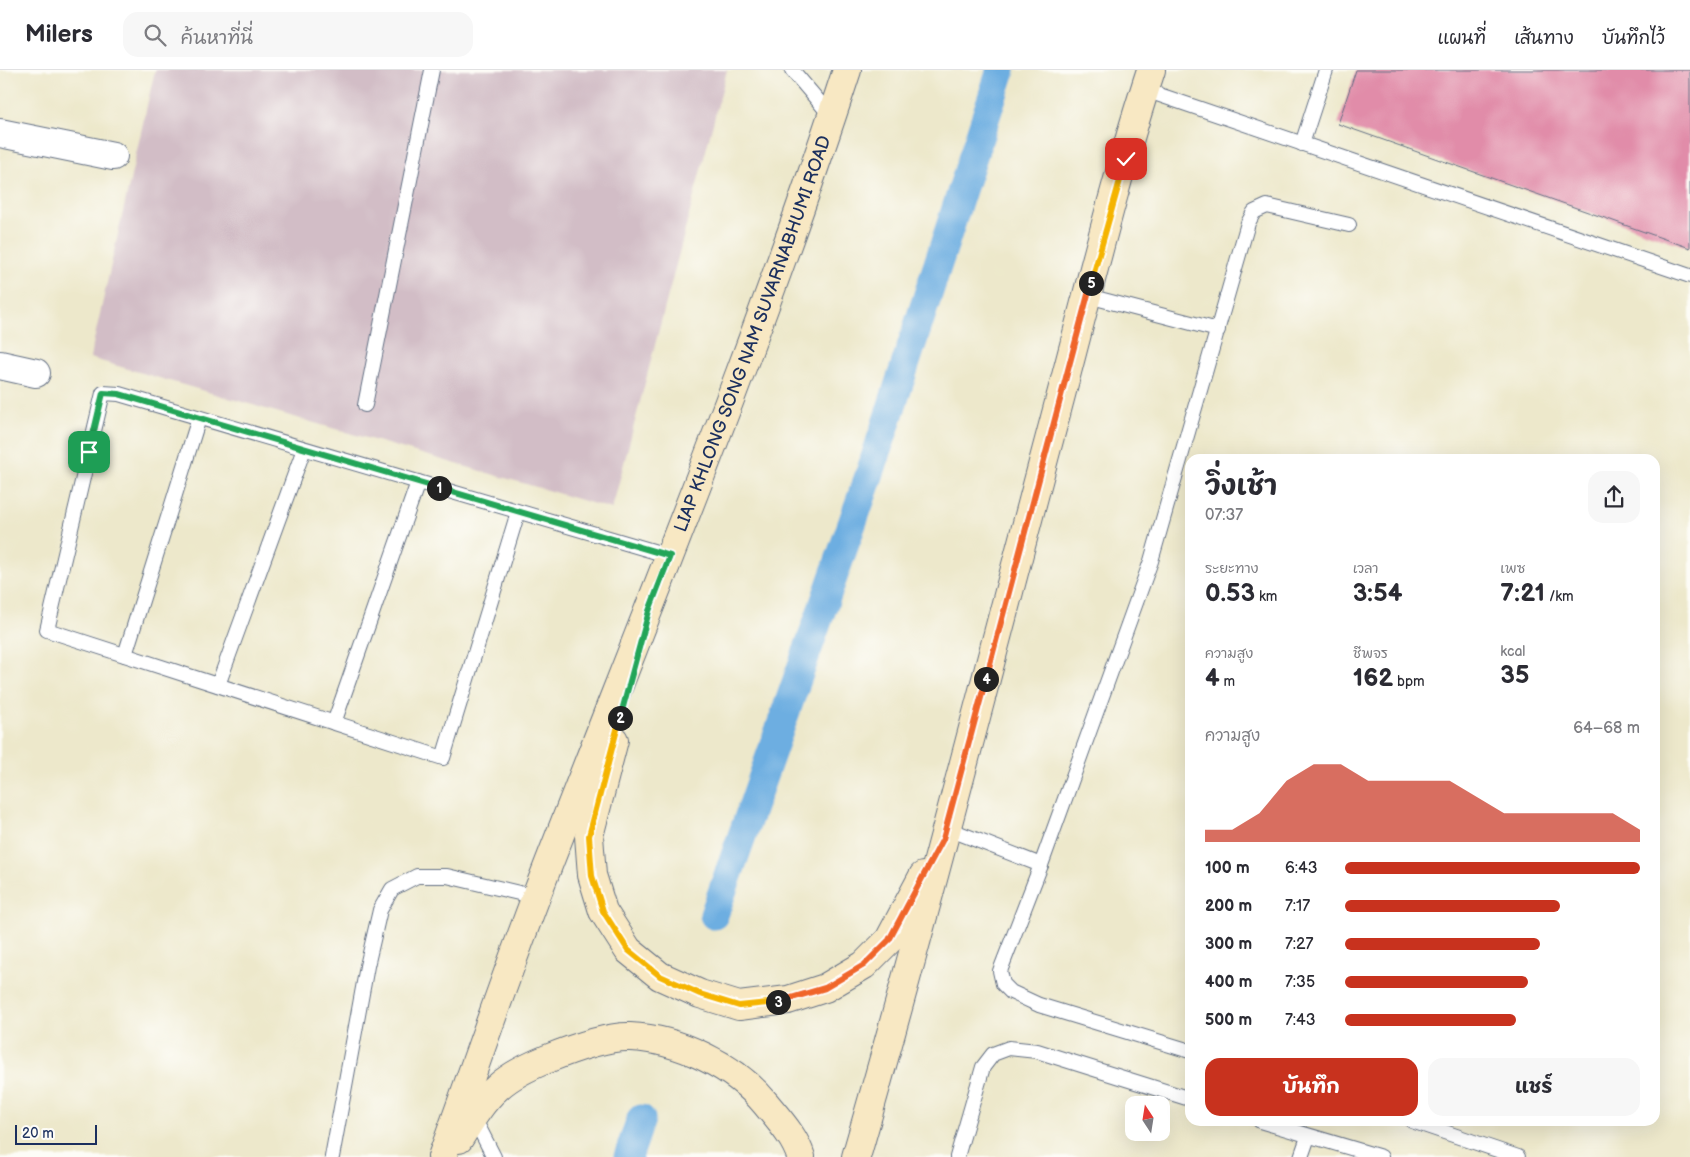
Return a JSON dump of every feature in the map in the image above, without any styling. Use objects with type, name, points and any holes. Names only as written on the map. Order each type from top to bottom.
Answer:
[{"type":"main road","name":"LIAP KHLONG SONG NAM SUVARNABHUMI ROAD","points":[[442,1157],[536,897],[649,611],[806,196],[847,70]]},
{"type":"main road","points":[[856,1157],[914,955],[944,834],[1088,296],[1148,80]]},
{"type":"main road","points":[[649,611],[589,836],[592,876],[603,911],[628,950],[660,976],[700,994],[739,1006],[788,1000],[825,988],[864,965],[889,940],[944,834]]},
{"type":"main road","points":[[448,1157],[473,1116],[498,1087],[527,1068],[576,1046],[630,1037],[685,1048],[730,1070],[756,1092],[784,1126],[801,1157]]},
{"type":"street","points":[[0,133],[113,156]]},
{"type":"street","points":[[0,365],[36,373]]},
{"type":"lane","points":[[365,405],[432,70]]},
{"type":"lane","points":[[792,70],[832,117]]},
{"type":"lane","points":[[1302,144],[1326,70]]},
{"type":"lane","points":[[1148,80],[1302,144],[1690,276]]},
{"type":"lane","points":[[1185,1049],[1039,1005],[1011,992],[1003,984],[1000,971],[1041,865],[1151,560],[1248,223],[1254,212],[1266,206],[1349,225]]},
{"type":"lane","points":[[1088,296],[1218,330]]},
{"type":"lane","points":[[518,512],[443,758],[47,630],[103,393],[119,394],[670,556]]},
{"type":"lane","points":[[125,655],[199,418]]},
{"type":"lane","points":[[218,685],[304,449]]},
{"type":"lane","points":[[334,723],[418,482]]},
{"type":"lane","points":[[944,834],[1041,865]]},
{"type":"lane","points":[[332,1157],[367,966],[380,910],[392,889],[417,876],[447,876],[536,897]]},
{"type":"lane","points":[[957,1157],[983,1066],[993,1054],[1009,1048],[1037,1051],[1185,1097]]},
{"type":"lane","points":[[473,1116],[494,1157]]},
{"type":"lane","points":[[1276,1126],[1381,1157]]},
{"type":"lane","points":[[1427,1126],[1518,1157]]},
{"type":"lane","points":[[1301,1157],[1308,1136]]},
{"type":"shaded area","points":[[155,70],[727,70],[612,509],[90,358]]},
{"type":"building","points":[[1356,70],[1690,70],[1690,248],[1338,124]]},
{"type":"waterway","points":[[714,915],[871,470],[1001,70]]},
{"type":"waterway","points":[[628,1157],[641,1119]]},
{"type":"route","points":[[89,452],[103,393],[119,394],[670,556],[649,611],[589,836],[592,876],[603,911],[628,950],[660,976],[700,994],[739,1006],[788,1000],[825,988],[864,965],[889,940],[943,839],[1126,159]]}]
